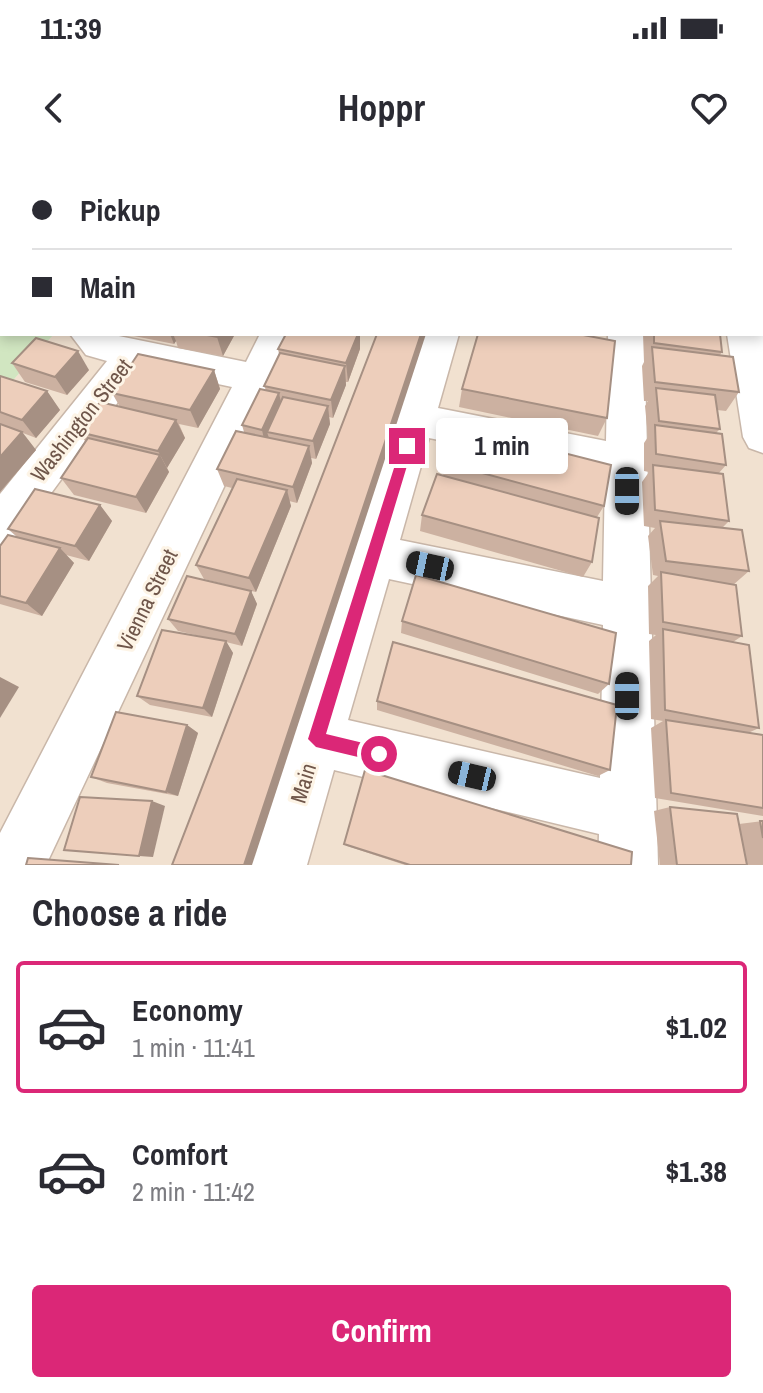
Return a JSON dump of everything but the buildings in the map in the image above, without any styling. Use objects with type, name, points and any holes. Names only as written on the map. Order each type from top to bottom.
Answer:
[{"type":"street","points":[[90,336],[99,346],[257,378]]},
{"type":"street","name":"Vienna Street","points":[[15,865],[277,336]]},
{"type":"street","name":"Main","points":[[277,865],[440,336]]},
{"type":"street","points":[[745,336],[763,437]]},
{"type":"street","points":[[316,739],[628,839],[627,462],[617,341]]},
{"type":"street","name":"Washington Street","points":[[0,527],[134,353]]},
{"type":"street","points":[[415,419],[627,462]]},
{"type":"street","points":[[374,555],[627,608]]},
{"type":"shaded area","points":[[52,336],[763,336],[763,865],[0,865],[0,395]]},
{"type":"green space","points":[[0,336],[52,336],[0,395]]},
{"type":"route","points":[[379,754],[316,739],[407,446]]}]
